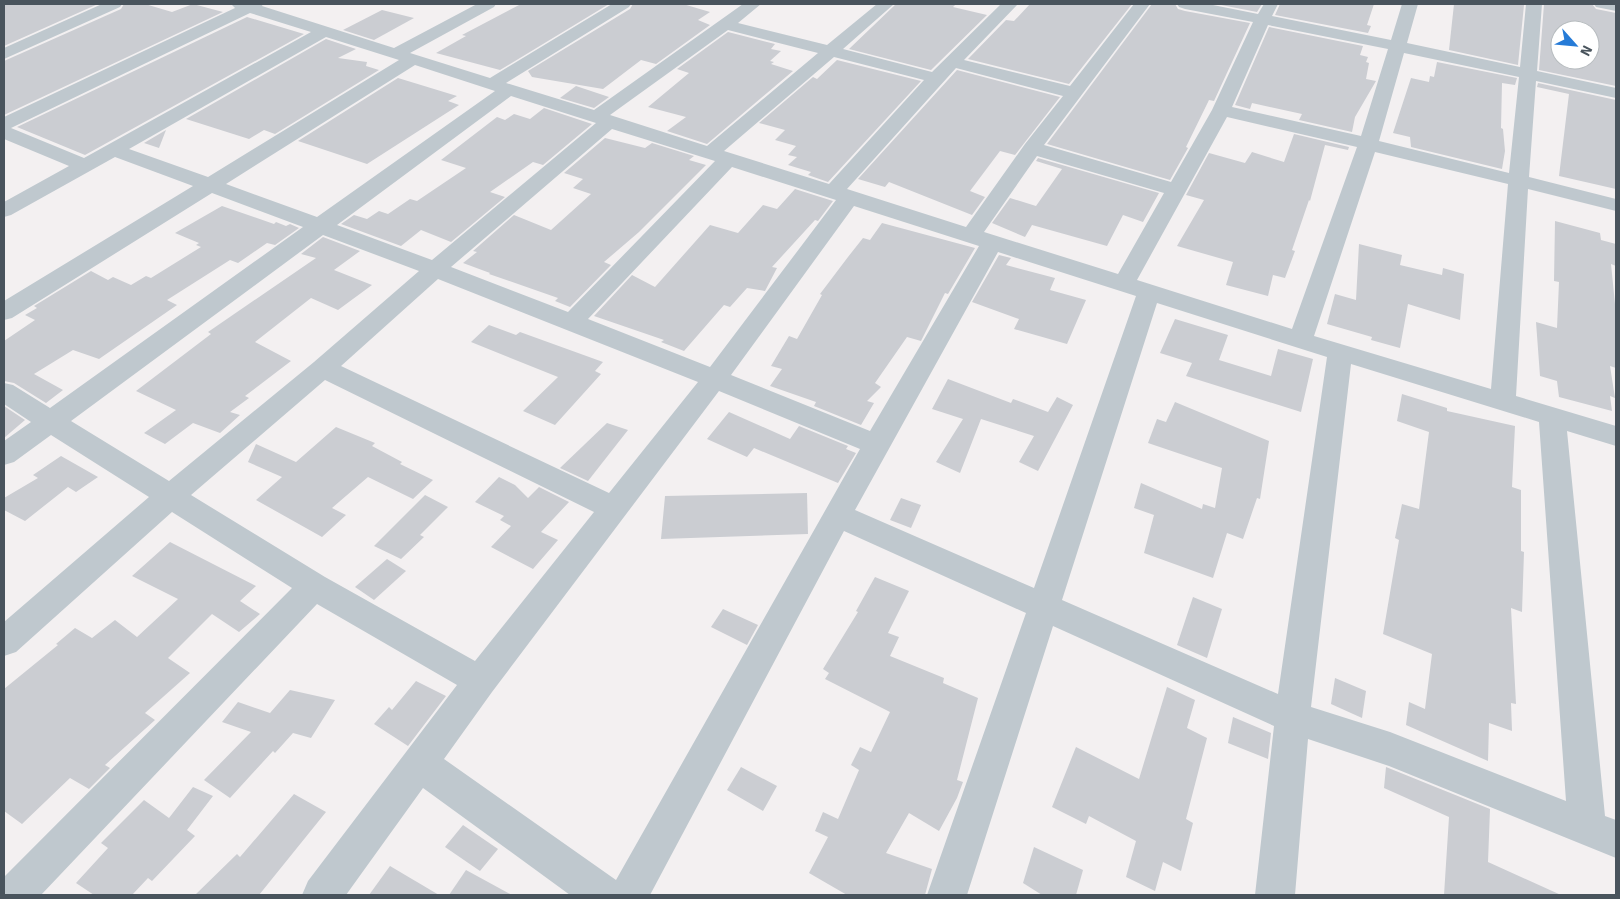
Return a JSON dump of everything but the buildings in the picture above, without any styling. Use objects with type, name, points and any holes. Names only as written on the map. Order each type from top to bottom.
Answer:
[{"type":"street","points":[[4,54],[114,4]]},
{"type":"street","points":[[4,312],[210,185],[488,4]]},
{"type":"street","points":[[4,455],[320,226],[500,86],[623,4]]},
{"type":"street","points":[[4,642],[169,497],[323,368],[603,119],[724,24],[753,4]]},
{"type":"street","points":[[322,895],[480,681],[715,378],[840,196],[936,78],[1010,4]]},
{"type":"street","points":[[629,895],[876,445],[981,239],[1032,148],[1142,4]]},
{"type":"street","points":[[1185,4],[1397,46],[1616,93]]},
{"type":"street","points":[[947,895],[1044,608],[1136,288],[1176,190],[1221,110],[1262,20],[1272,4]]},
{"type":"street","points":[[1300,340],[1368,144],[1410,4]]},
{"type":"street","points":[[1503,402],[1518,182],[1534,4]]},
{"type":"street","points":[[1602,4],[1616,6]]},
{"type":"street","points":[[4,124],[248,5],[404,57],[500,86],[840,196],[1300,340],[1616,436]]},
{"type":"street","points":[[572,322],[718,157],[881,5]]},
{"type":"street","points":[[724,24],[936,78]]},
{"type":"street","points":[[4,211],[325,31]]},
{"type":"street","points":[[952,62],[1074,93]]},
{"type":"street","points":[[1221,110],[1616,205]]},
{"type":"street","points":[[4,132],[85,166]]},
{"type":"street","points":[[1032,148],[1176,190]]},
{"type":"street","points":[[114,150],[572,322],[715,378],[876,445]]},
{"type":"street","points":[[1275,895],[1292,717],[1340,352]]},
{"type":"street","points":[[323,368],[614,508]]},
{"type":"street","points":[[4,392],[314,586],[480,681]]},
{"type":"street","points":[[838,515],[1292,717],[1390,749],[1601,832],[1552,417]]},
{"type":"street","points":[[14,895],[314,586]]},
{"type":"street","points":[[420,764],[603,895]]}]
